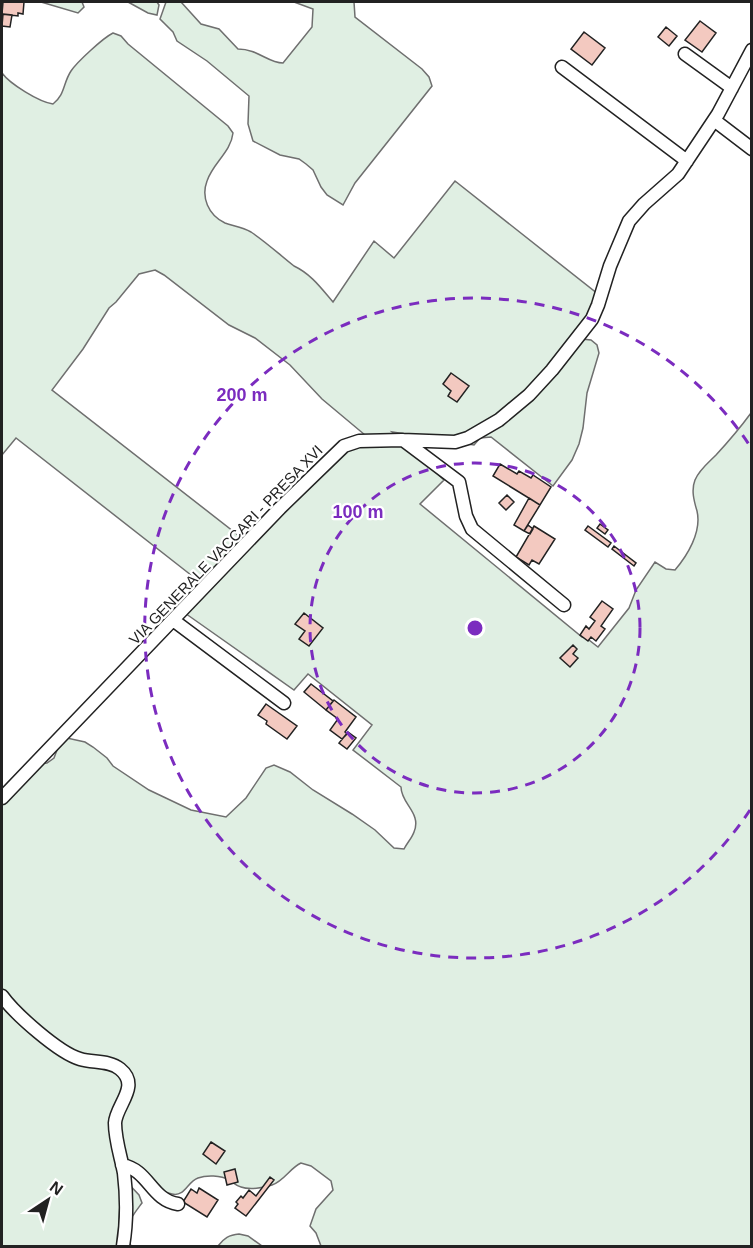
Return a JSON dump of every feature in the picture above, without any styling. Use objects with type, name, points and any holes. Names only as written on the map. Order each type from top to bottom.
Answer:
[{"type":"street","name":"VIA GENERALE VACCARI - PRESA XVI","points":[[2,798],[344,446],[358,441],[455,442],[468,438],[499,420],[529,395],[592,319],[610,266],[629,221],[644,204],[678,174],[714,120],[752,50]]},
{"type":"street","points":[[685,54],[732,88]]},
{"type":"street","points":[[562,67],[687,161]]},
{"type":"street","points":[[714,120],[752,149]]},
{"type":"street","points":[[402,440],[459,482],[466,516],[472,529],[564,605]]},
{"type":"street","points":[[173,620],[284,703]]},
{"type":"street","points":[[2,996],[26,1021],[67,1053],[79,1059],[108,1063],[126,1076],[128,1085],[126,1097],[115,1120],[127,1213],[123,1246]]},
{"type":"street","points":[[122,1165],[131,1166],[168,1202],[178,1204]]},
{"type":"green space","points":[[41,2],[82,2],[84,7],[78,13]]},
{"type":"green space","points":[[128,2],[157,2],[159,5],[157,15],[148,13]]},
{"type":"green space","points":[[166,2],[181,2],[201,24],[219,29],[238,49],[251,51],[272,61],[283,63],[312,27],[313,9],[294,2],[354,2],[355,17],[422,69],[429,77],[432,86],[355,183],[343,205],[327,195],[313,170],[299,159],[280,155],[253,141],[248,124],[249,96],[207,61],[177,41],[173,32],[160,19]]},
{"type":"green space","points":[[113,33],[121,36],[228,126],[233,133],[229,146],[205,187],[207,205],[214,215],[225,223],[257,236],[311,277],[333,302],[374,241],[394,258],[455,181],[603,298],[582,339],[591,340],[597,345],[599,353],[587,393],[579,444],[572,460],[553,486],[491,437],[480,438],[474,445],[392,432],[444,480],[420,504],[582,637],[598,647],[629,608],[636,590],[655,562],[666,569],[675,570],[684,558],[697,527],[698,519],[693,492],[695,480],[701,470],[751,413],[751,1246],[321,1246],[316,1233],[310,1226],[316,1209],[333,1190],[331,1181],[311,1166],[301,1163],[280,1181],[269,1186],[244,1188],[222,1177],[205,1176],[194,1180],[183,1191],[176,1194],[161,1189],[130,1165],[122,1177],[139,1195],[142,1203],[129,1223],[128,1233],[131,1246],[2,1246],[2,796],[38,764],[47,763],[54,758],[60,742],[67,738],[85,742],[107,758],[113,766],[149,790],[191,810],[226,817],[246,798],[266,768],[274,765],[290,772],[313,790],[352,814],[375,830],[394,848],[404,849],[416,825],[401,787],[353,750],[372,725],[308,674],[294,690],[182,611],[205,586],[16,438],[2,455],[2,73],[25,92],[53,104],[60,97],[68,75],[74,67]],"holes":[[[155,270],[229,325],[255,338],[290,365],[322,399],[371,440],[336,448],[247,542],[52,390],[83,349],[109,308],[139,274]]]},
{"type":"green space","points":[[239,1234],[248,1236],[262,1246],[218,1246],[227,1237]]},
{"type":"building","points":[[3,2],[24,2],[23,14],[18,13],[18,16],[2,14]]},
{"type":"building","points":[[3,14],[12,15],[10,27],[2,26]]},
{"type":"building","points":[[700,21],[716,33],[702,52],[685,40]]},
{"type":"building","points":[[666,27],[677,36],[669,46],[658,37]]},
{"type":"building","points":[[584,32],[605,48],[592,65],[571,49]]},
{"type":"building","points":[[451,373],[469,386],[457,402],[448,396],[451,391],[443,384]]},
{"type":"building","points":[[500,464],[517,474],[519,471],[531,478],[533,475],[551,487],[540,505],[493,476]]},
{"type":"building","points":[[507,495],[514,502],[506,510],[499,503]]},
{"type":"building","points":[[529,498],[540,505],[524,531],[514,525]]},
{"type":"building","points":[[600,524],[608,530],[605,534],[597,528]]},
{"type":"building","points":[[528,525],[533,529],[530,534],[524,531]]},
{"type":"building","points":[[534,526],[555,539],[539,564],[532,560],[529,565],[516,557]]},
{"type":"building","points":[[588,526],[611,543],[608,547],[585,530]]},
{"type":"building","points":[[614,546],[636,563],[634,566],[612,549]]},
{"type":"building","points":[[602,601],[613,609],[601,626],[605,629],[596,641],[591,637],[588,641],[580,635],[586,626],[589,629],[595,621],[590,617]]},
{"type":"building","points":[[304,613],[323,628],[309,646],[299,639],[305,631],[295,624]]},
{"type":"building","points":[[573,645],[577,649],[573,654],[578,658],[570,667],[560,658]]},
{"type":"building","points":[[311,684],[333,701],[326,710],[304,692]]},
{"type":"building","points":[[334,700],[356,717],[342,739],[330,730],[338,719],[326,710]]},
{"type":"building","points":[[266,704],[297,726],[287,739],[266,724],[267,721],[258,715]]},
{"type":"building","points":[[348,732],[356,738],[347,749],[339,743]]},
{"type":"building","points":[[211,1142],[225,1151],[216,1164],[203,1154]]},
{"type":"building","points":[[235,1169],[238,1182],[227,1185],[224,1172]]},
{"type":"building","points":[[270,1177],[274,1180],[246,1216],[235,1208],[241,1196],[243,1198],[249,1190],[256,1196]]},
{"type":"building","points":[[199,1188],[218,1200],[207,1217],[183,1202],[191,1189],[197,1193]]}]
